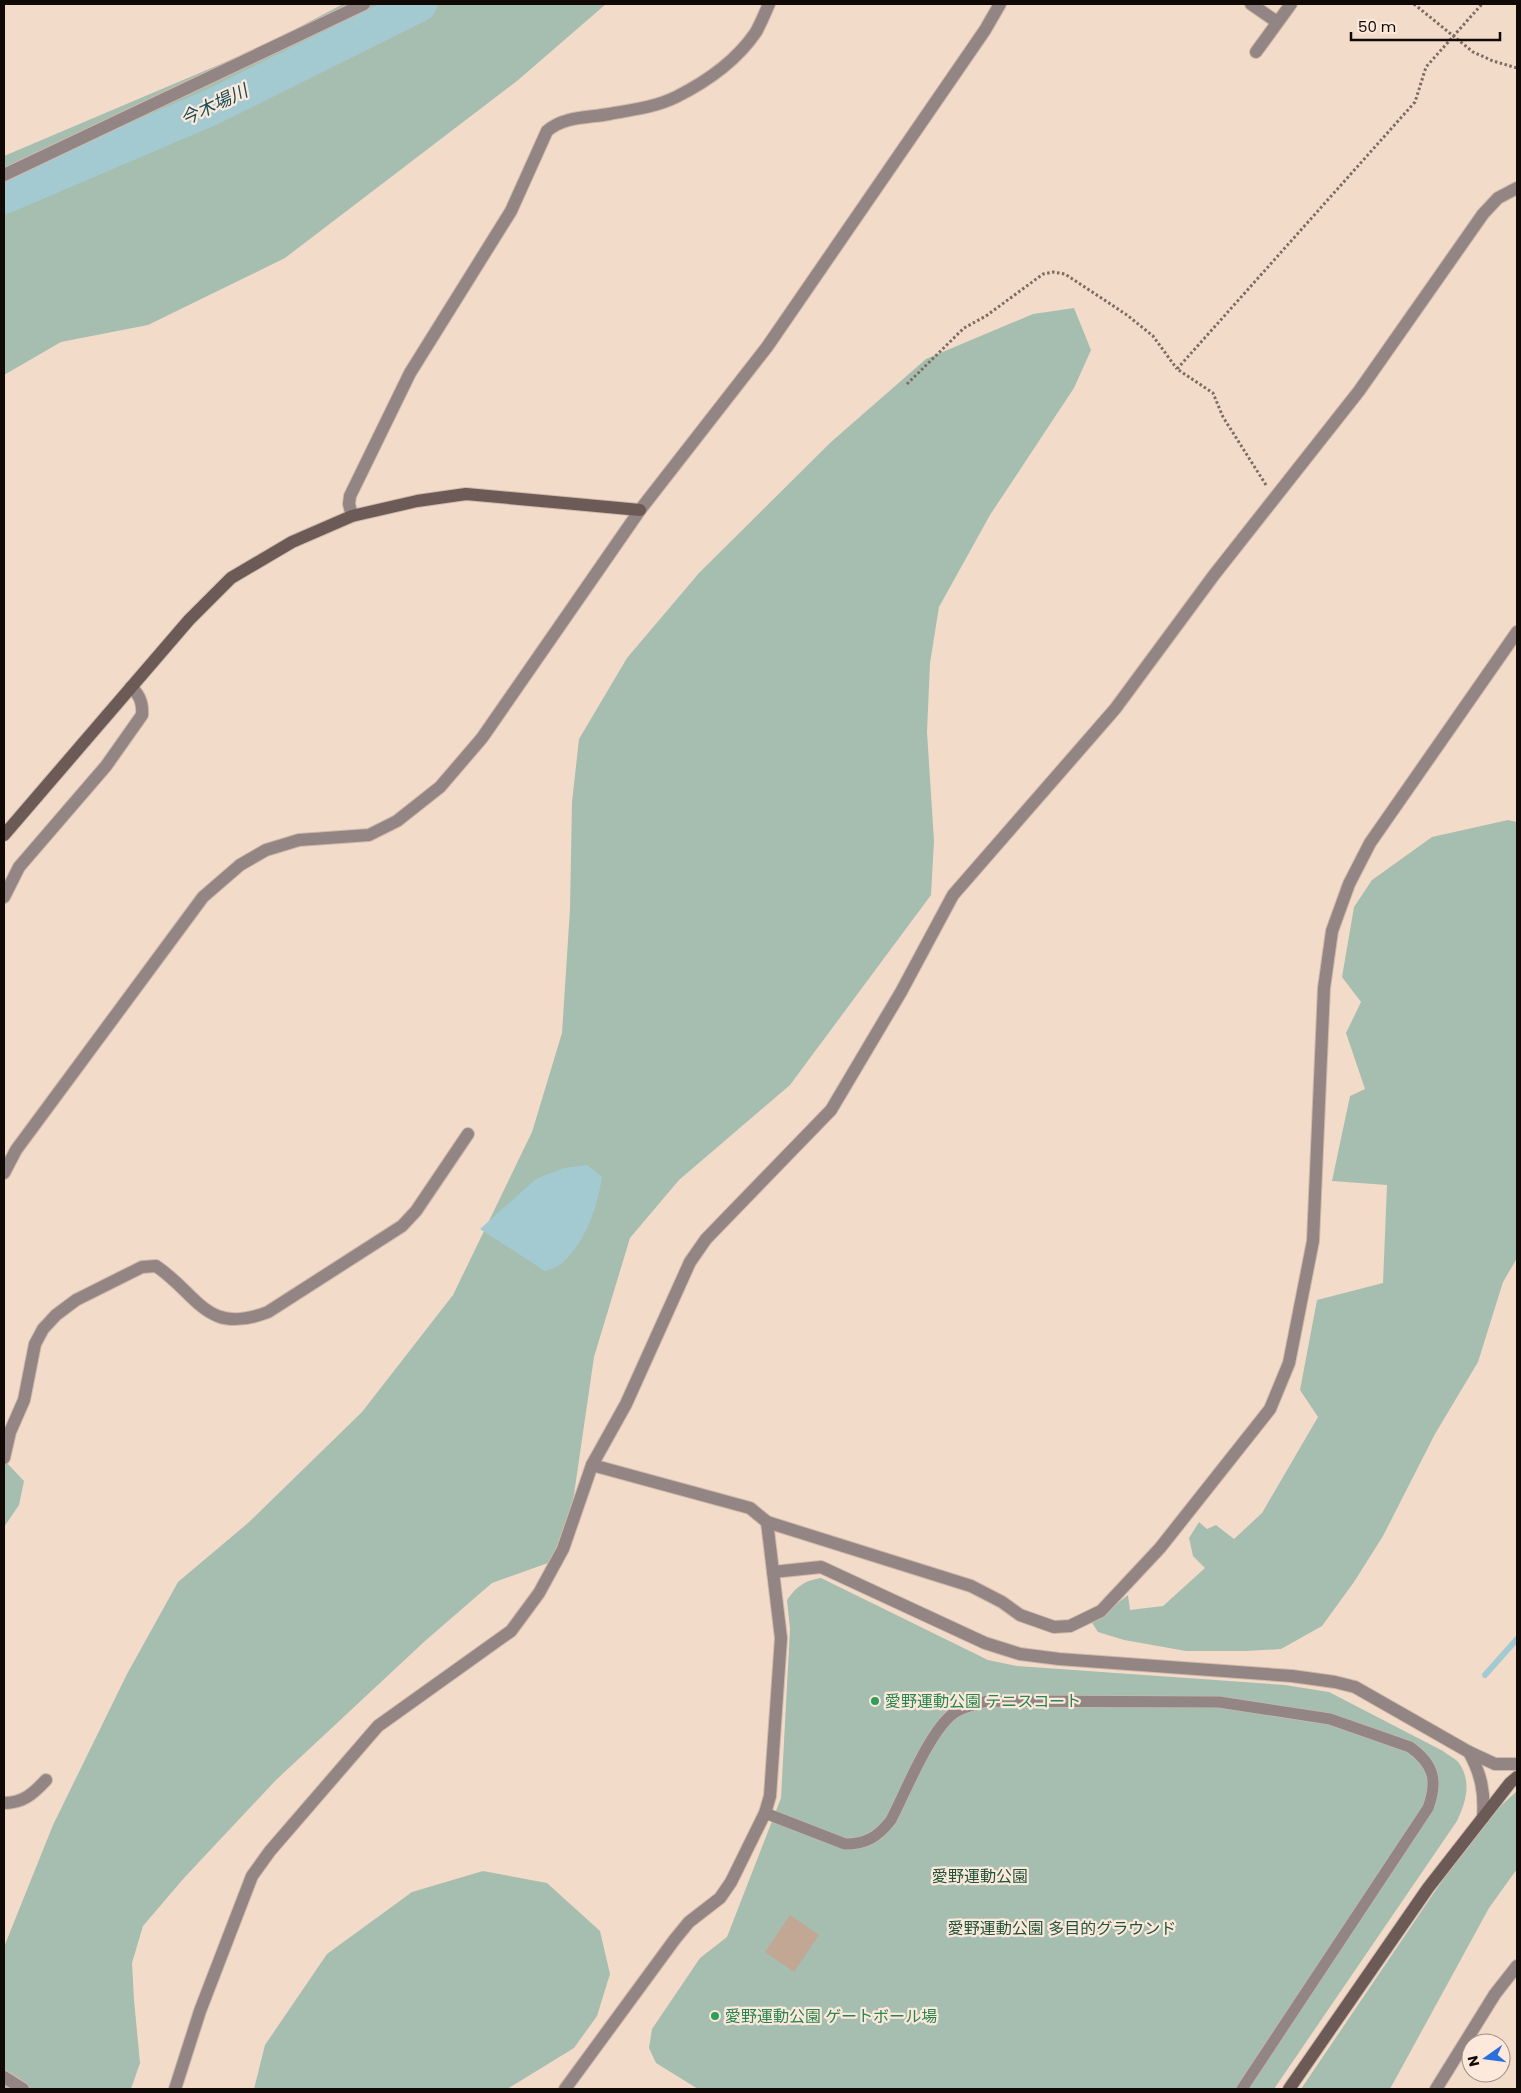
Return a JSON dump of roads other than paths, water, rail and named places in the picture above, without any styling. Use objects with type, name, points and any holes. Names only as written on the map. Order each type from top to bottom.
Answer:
[{"type":"street","points":[[4,175],[364,4]]},
{"type":"street","points":[[352,516],[349,504],[350,496],[410,373],[511,211],[547,131],[553,126],[570,120],[648,106],[675,97],[714,73],[738,54],[756,30],[769,4]]},
{"type":"street","points":[[4,1172],[16,1150],[203,897],[240,866],[266,850],[299,840],[368,835],[397,821],[440,787],[482,738],[640,510],[767,347],[985,30],[1000,4]]},
{"type":"street","points":[[1250,4],[1277,22]]},
{"type":"street","points":[[1256,52],[1291,4]]},
{"type":"street","points":[[175,2089],[200,2010],[252,1876],[270,1851],[378,1726],[511,1631],[539,1594],[563,1549],[592,1465],[626,1404],[690,1262],[706,1239],[831,1110],[901,992],[953,895],[1115,709],[1214,575],[1359,391],[1483,214],[1498,198],[1517,188]]},
{"type":"street","points":[[4,835],[189,620],[231,578],[292,542],[352,516],[417,500],[466,494],[640,510]]},
{"type":"street","points":[[592,1465],[750,1508],[767,1522],[971,1586],[1002,1602],[1020,1615],[1054,1627],[1070,1626],[1101,1612],[1160,1548],[1270,1409],[1289,1363],[1313,1241],[1324,988],[1332,930],[1349,884],[1370,843],[1517,632]]},
{"type":"street","points":[[4,897],[19,867],[106,766],[142,715],[142,705],[138,693],[131,687]]},
{"type":"street","points":[[4,1458],[10,1432],[24,1400],[35,1344],[43,1329],[56,1315],[76,1300],[142,1268],[156,1266],[206,1312],[218,1317],[239,1320],[250,1319],[268,1312],[402,1226],[416,1211],[468,1134]]},
{"type":"street","points":[[564,2089],[680,1933],[689,1922],[720,1898],[731,1882],[765,1813],[770,1796],[781,1638],[767,1522]]},
{"type":"street","points":[[773,1572],[821,1567],[985,1643],[1020,1654],[1058,1659],[1292,1676],[1356,1687],[1469,1752],[1495,1764],[1517,1764]]},
{"type":"street","points":[[1469,1752],[1483,1784],[1483,1818]]},
{"type":"street","points":[[1289,2089],[1428,1888],[1510,1782],[1517,1777]]},
{"type":"street","points":[[4,1803],[23,1801],[34,1793],[46,1780]]},
{"type":"street","points":[[1436,2089],[1495,1994],[1517,1966]]},
{"type":"street","points":[[4,2077],[23,2089]]},
{"type":"lane","points":[[765,1813],[844,1844],[857,1844],[870,1840],[882,1832],[891,1820],[943,1722],[955,1713],[987,1701],[1219,1702],[1330,1719],[1410,1747],[1419,1753],[1431,1771],[1434,1782],[1428,1808],[1242,2089]]},
{"type":"water","points":[[587,1165],[602,1177],[594,1212],[584,1234],[571,1254],[554,1268],[545,1271],[480,1229],[536,1179],[564,1168]]},
{"type":"waterway","name":"今木場川","points":[[4,196],[212,107],[419,4]]},
{"type":"waterway","points":[[1485,1675],[1517,1639]]},
{"type":"place","name":"愛野運動公園 テニスコート","points":[[875,1701]]},
{"type":"place","name":"愛野運動公園 ゲートボール場","points":[[715,2016]]},
{"type":"park label","name":"愛野運動公園","points":[[980,1876]]},
{"type":"park label","name":"愛野運動公園 多目的グラウンド","points":[[1062,1928]]}]
